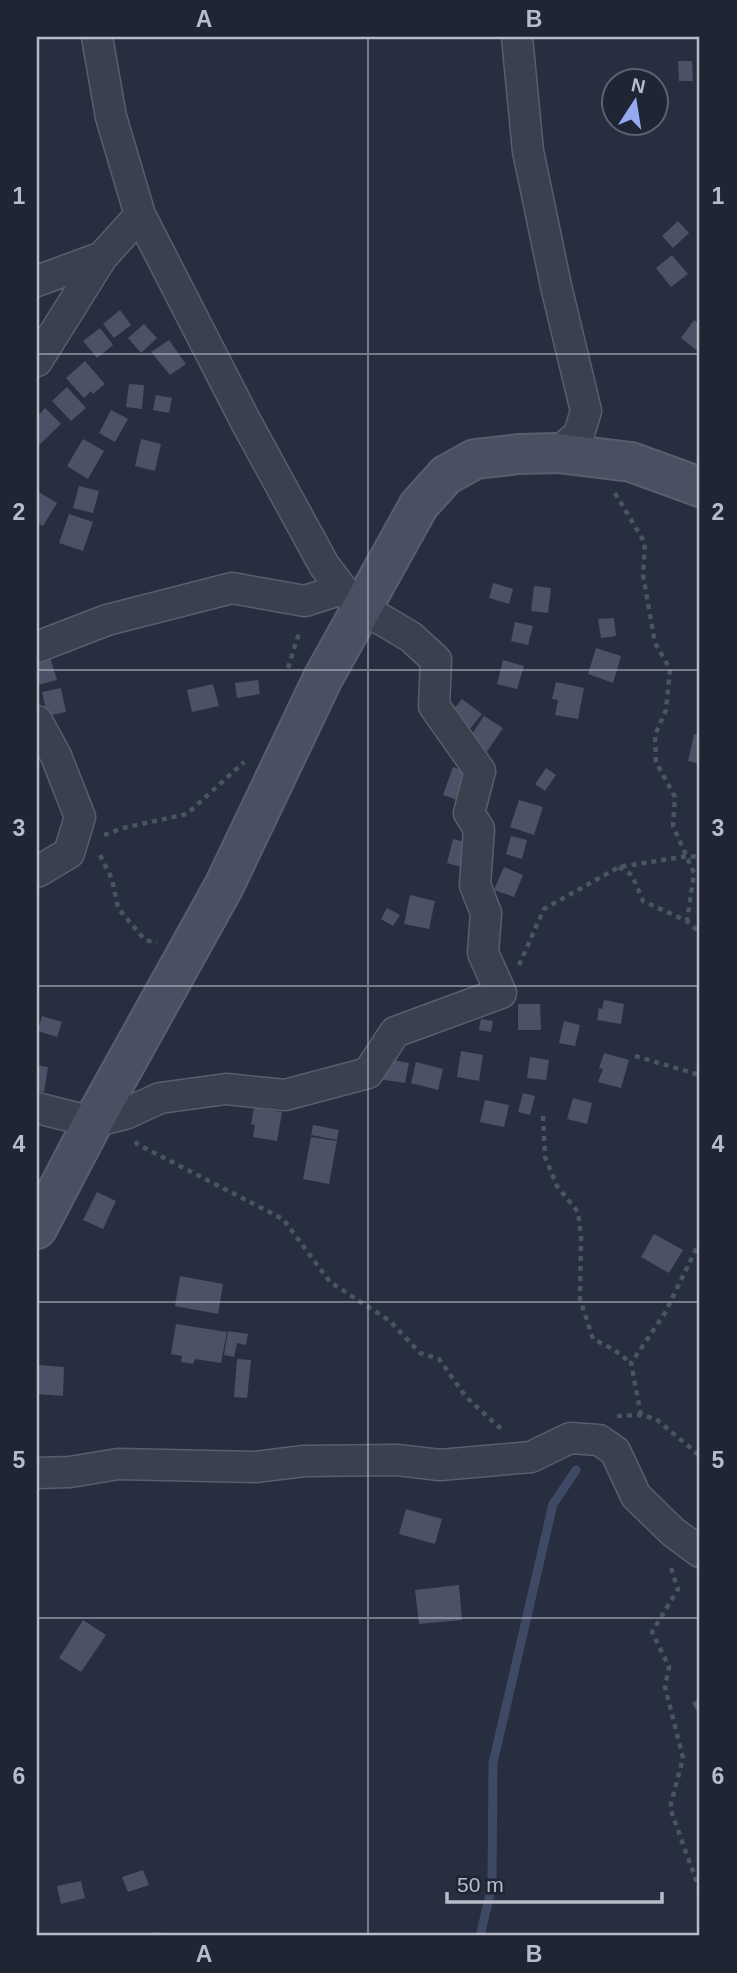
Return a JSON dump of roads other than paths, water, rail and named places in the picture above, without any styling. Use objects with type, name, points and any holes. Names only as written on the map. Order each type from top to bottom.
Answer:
[{"type":"street","points":[[37,1108],[109,1118],[160,1098],[226,1089],[285,1095],[368,1073],[395,1031],[502,993],[483,953],[486,913],[475,885],[480,829],[470,813],[480,771],[434,706],[436,660],[411,637],[352,598],[324,565],[246,422],[140,215],[110,117],[97,37]]},
{"type":"street","points":[[517,37],[528,151],[586,411],[575,454]]},
{"type":"street","points":[[37,361],[102,257],[140,215]]},
{"type":"street","points":[[37,281],[102,257]]},
{"type":"street","points":[[41,1214],[109,1118],[323,678],[352,598],[419,505],[446,475],[475,459],[575,454],[631,462],[700,487]]},
{"type":"street","points":[[37,647],[107,620],[232,588],[305,601],[352,598]]},
{"type":"street","points":[[37,721],[56,756],[86,828],[69,853],[37,872]]},
{"type":"street","points":[[37,1473],[70,1472],[118,1464],[256,1467],[304,1461],[397,1460],[440,1465],[531,1457],[570,1438],[599,1440],[615,1451],[636,1496],[673,1532],[700,1552]]},
{"type":"waterway","points":[[480,1936],[492,1886],[493,1763],[553,1504],[576,1470]]}]
